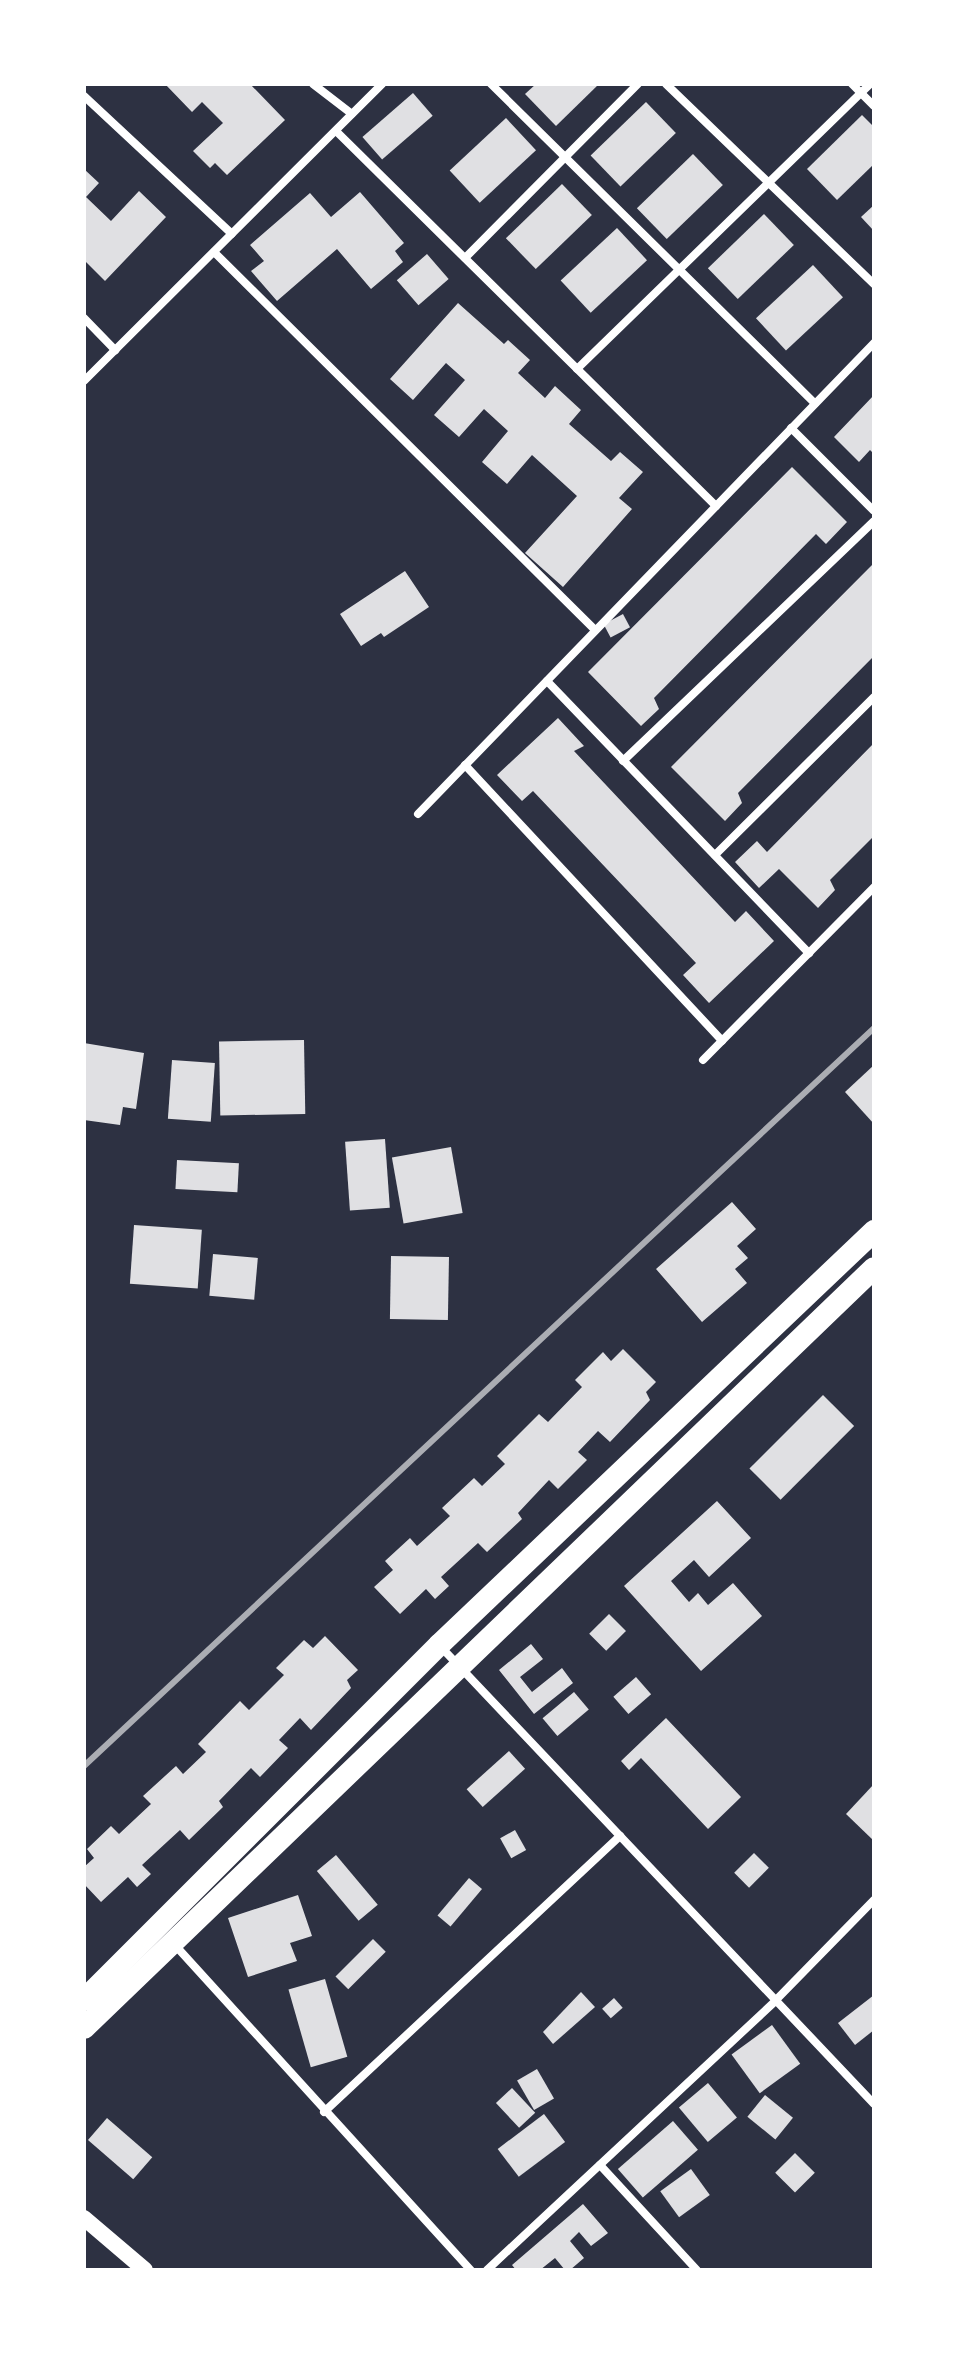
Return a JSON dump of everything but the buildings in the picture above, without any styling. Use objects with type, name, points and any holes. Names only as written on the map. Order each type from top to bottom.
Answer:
[{"type":"highway","points":[[84,2000],[439,1645],[874,1231]]},
{"type":"highway","points":[[84,2028],[874,1268]]},
{"type":"main road","points":[[84,2218],[145,2270]]},
{"type":"street","points":[[313,84],[352,114]]},
{"type":"street","points":[[84,381],[382,84]]},
{"type":"street","points":[[491,84],[815,404]]},
{"type":"street","points":[[465,258],[638,84]]},
{"type":"street","points":[[666,84],[874,284]]},
{"type":"street","points":[[852,84],[874,106]]},
{"type":"street","points":[[577,369],[870,84]]},
{"type":"street","points":[[84,96],[232,234]]},
{"type":"street","points":[[336,131],[716,506]]},
{"type":"street","points":[[214,252],[595,630]]},
{"type":"street","points":[[84,318],[115,350]]},
{"type":"street","points":[[418,814],[874,343]]},
{"type":"street","points":[[791,428],[874,511]]},
{"type":"street","points":[[623,761],[874,521]]},
{"type":"street","points":[[547,681],[809,953]]},
{"type":"street","points":[[715,855],[874,697]]},
{"type":"street","points":[[465,765],[722,1041]]},
{"type":"street","points":[[703,1060],[874,887]]},
{"type":"street","points":[[439,1645],[874,2104]]},
{"type":"street","points":[[324,2112],[620,1836]]},
{"type":"street","points":[[487,2270],[775,2001],[874,1900]]},
{"type":"street","points":[[173,1943],[471,2270]]},
{"type":"street","points":[[600,2165],[697,2270]]},
{"type":"railway","points":[[84,1766],[874,1028]]}]
